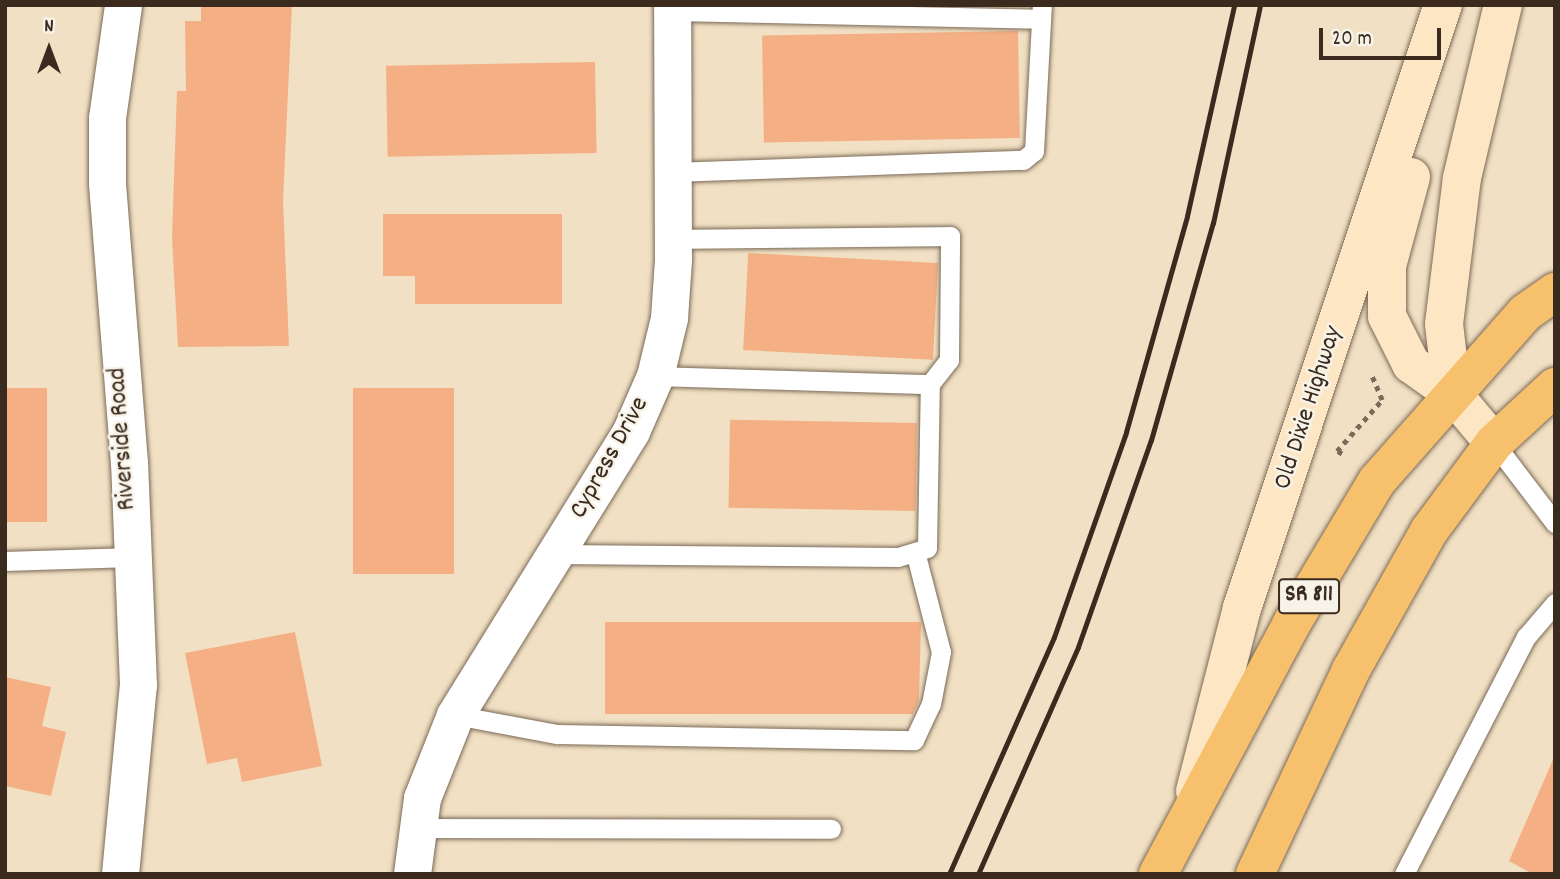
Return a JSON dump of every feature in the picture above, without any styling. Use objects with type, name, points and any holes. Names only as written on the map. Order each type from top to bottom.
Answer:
[{"type":"main road","name":"Old Dixie Highway","points":[[1158,874],[1377,481],[1525,313],[1555,292]]},
{"type":"main road","name":"SR 811","points":[[1255,874],[1351,670],[1429,531],[1494,443],[1555,387]]},
{"type":"street","name":"Riverside Road","points":[[120,874],[138,685],[107,183],[107,118],[123,5]]},
{"type":"street","points":[[1445,5],[1441,58],[1384,295],[1395,339],[1411,364],[1452,393],[1494,443]]},
{"type":"street","name":"Old Dixie Highway","points":[[1189,815],[1242,608],[1445,5]]},
{"type":"street","points":[[1452,393],[1444,324],[1447,259],[1503,5]]},
{"type":"street","name":"Cypress Drive","points":[[412,874],[417,828],[455,715],[631,431],[654,376],[668,318],[673,240],[672,8]]},
{"type":"lane","points":[[672,8],[1041,12],[1034,150],[1023,160],[672,172]]},
{"type":"lane","points":[[555,554],[916,555],[926,548],[930,384],[949,360],[950,236],[673,240]]},
{"type":"lane","points":[[654,376],[930,384]]},
{"type":"lane","points":[[1494,443],[1555,523]]},
{"type":"lane","points":[[455,715],[557,734],[914,740],[931,704],[941,652],[916,555]]},
{"type":"lane","points":[[5,561],[131,557]]},
{"type":"lane","points":[[1404,874],[1526,637],[1555,603]]},
{"type":"lane","points":[[417,828],[831,829]]},
{"type":"path","points":[[1342,454],[1337,451],[1382,400],[1366,376],[1371,373]]},
{"type":"building","points":[[201,5],[292,5],[283,201],[289,346],[178,347],[172,238],[177,91],[186,91],[185,21],[201,21]]},
{"type":"building","points":[[1018,31],[1020,138],[764,142],[762,35]]},
{"type":"building","points":[[595,62],[597,153],[388,157],[386,66]]},
{"type":"building","points":[[383,214],[562,214],[562,304],[415,304],[415,276],[383,276]]},
{"type":"building","points":[[748,253],[938,263],[933,360],[743,350]]},
{"type":"building","points":[[5,388],[47,388],[47,522],[5,522]]},
{"type":"building","points":[[353,388],[454,388],[454,574],[353,574]]},
{"type":"building","points":[[730,420],[917,423],[915,511],[728,508]]},
{"type":"building","points":[[605,622],[921,622],[919,700],[913,714],[605,714]]},
{"type":"building","points":[[295,632],[322,766],[242,782],[237,758],[207,764],[185,653]]},
{"type":"building","points":[[5,677],[51,687],[42,726],[66,732],[51,796],[5,786]]},
{"type":"building","points":[[1555,755],[1555,874],[1533,874],[1509,861]]},
{"type":"railway","points":[[949,874],[1054,637],[1126,432],[1187,216],[1234,5]]},
{"type":"railway","points":[[978,874],[1078,647],[1151,440],[1213,223],[1260,5]]}]
